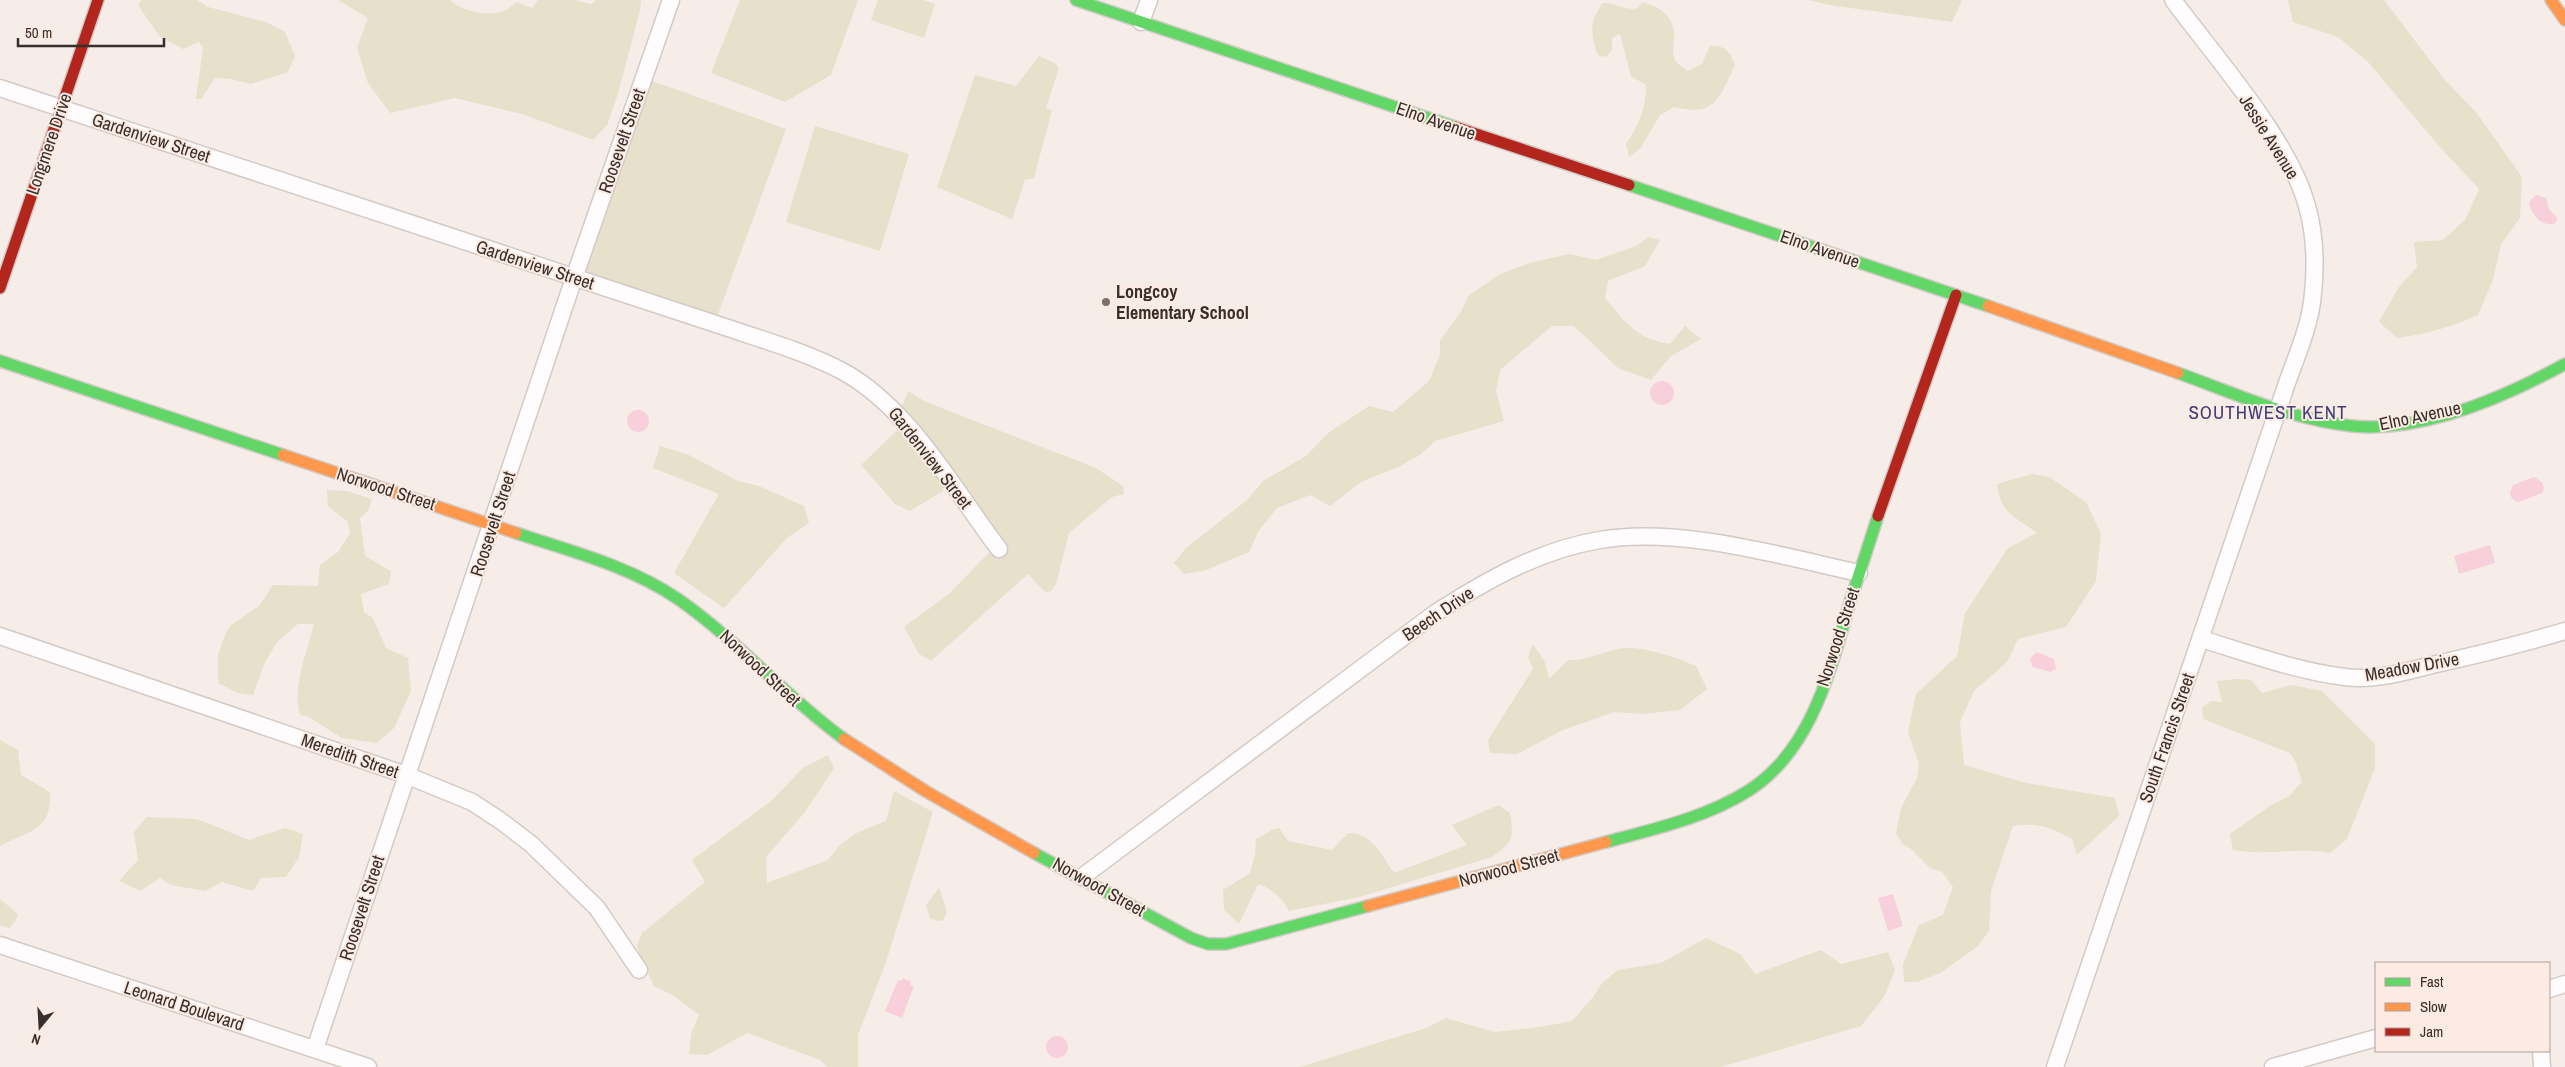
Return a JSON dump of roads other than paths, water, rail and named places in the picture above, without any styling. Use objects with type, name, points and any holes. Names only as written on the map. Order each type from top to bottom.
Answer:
[{"type":"street","name":"Longmere Drive","points":[[0,288],[98,0]]},
{"type":"street","name":"Roosevelt Street","points":[[315,1049],[406,775],[419,745],[574,278],[671,0]]},
{"type":"street","name":"Elno Avenue","points":[[1076,0],[1956,294],[2278,409],[2336,424],[2365,427],[2394,425],[2462,409],[2507,391],[2565,364]]},
{"type":"street","points":[[1142,22],[1149,0]]},
{"type":"street","name":"Jessie Avenue","points":[[2173,0],[2263,121],[2290,165],[2307,205],[2315,252],[2313,295],[2298,350],[2278,409]]},
{"type":"street","points":[[2552,0],[2565,20]]},
{"type":"street","name":"Gardenview Street","points":[[0,88],[742,333],[842,371],[884,400],[909,426],[999,549]]},
{"type":"street","name":"Norwood Street","points":[[0,361],[622,569],[662,587],[712,624],[809,712],[844,739],[953,807],[1191,938],[1208,944],[1226,944],[1657,828],[1714,810],[1754,789],[1785,760],[1804,730],[1818,699],[1859,573],[1956,294]]},
{"type":"street","name":"South Francis Street","points":[[2056,1067],[2278,409]]},
{"type":"street","name":"Beech Drive","points":[[1082,877],[1434,614],[1480,585],[1560,549],[1600,539],[1645,536],[1711,543],[1859,573]]},
{"type":"street","name":"Meadow Drive","points":[[2201,639],[2322,673],[2346,677],[2369,677],[2388,675],[2465,658],[2565,631]]},
{"type":"street","name":"Meredith Street","points":[[0,636],[406,775],[472,802],[531,844],[597,908],[639,970]]},
{"type":"street","name":"Leonard Boulevard","points":[[0,945],[368,1067]]},
{"type":"street","points":[[2550,989],[2565,984]]},
{"type":"street","points":[[2276,1067],[2375,1038]]},
{"type":"street","points":[[2541,1052],[2542,1067]]},
{"type":"place","name":"Longcoy Elementary School","points":[[1106,302]]},
{"type":"district","name":"SOUTHWEST KENT","points":[[2268,412]]}]
